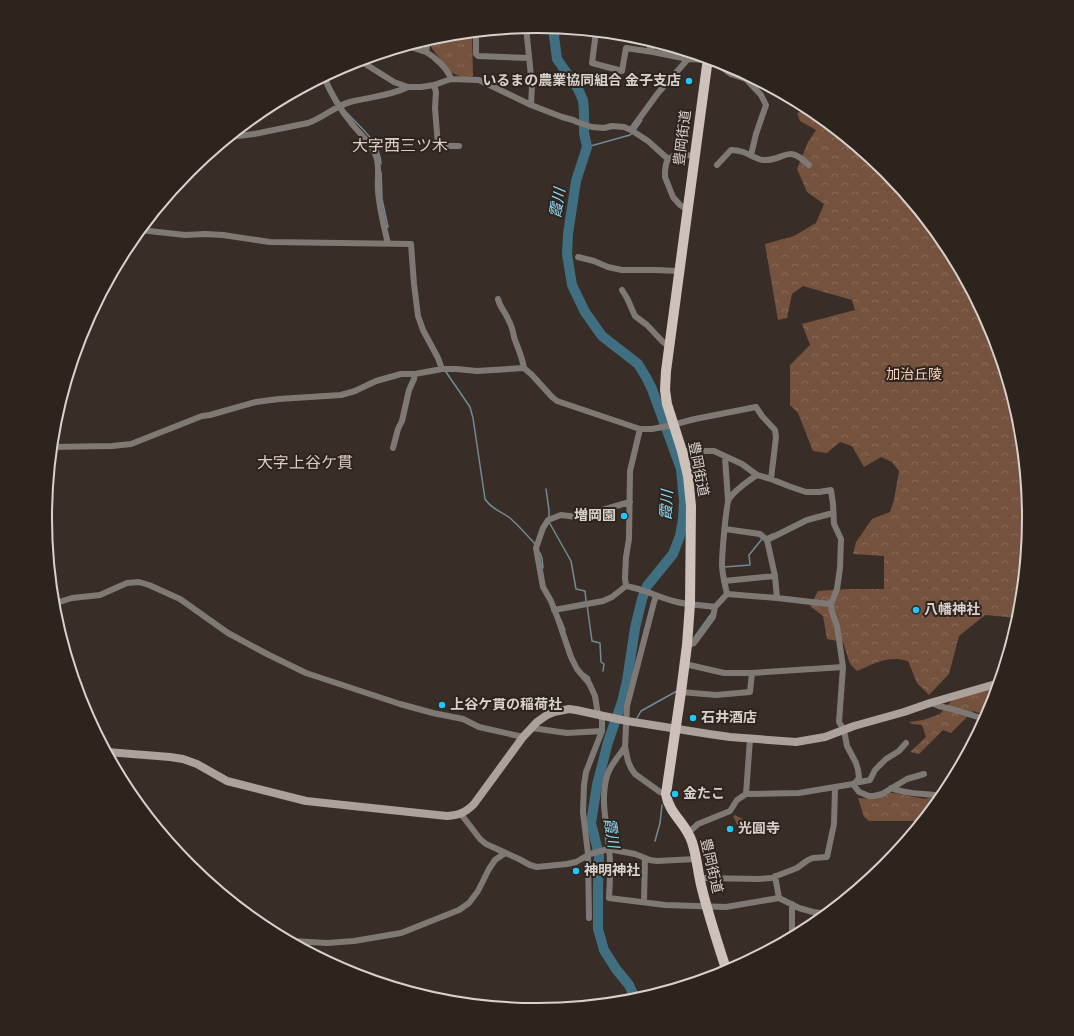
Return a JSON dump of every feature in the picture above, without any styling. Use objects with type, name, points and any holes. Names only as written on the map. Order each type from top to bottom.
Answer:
[{"type":"main road","name":"豊岡街道","points":[[709,65],[694,156],[666,371],[665,390],[667,404],[671,425],[682,451],[688,476],[691,506],[690,604],[687,645],[682,692],[666,794],[673,812],[692,841],[706,907],[725,965]]},
{"type":"street","points":[[527,33],[532,86],[531,105]]},
{"type":"street","points":[[476,37],[476,54],[478,56],[529,58]]},
{"type":"street","points":[[595,37],[592,63],[622,71],[626,48],[693,59]]},
{"type":"street","points":[[426,52],[427,46]]},
{"type":"street","points":[[650,47],[653,52]]},
{"type":"street","points":[[416,49],[426,52],[443,65],[450,74],[451,79]]},
{"type":"street","points":[[633,131],[658,93],[688,59]]},
{"type":"street","points":[[366,64],[394,82],[408,87],[434,85],[451,79],[479,80],[531,105],[592,127],[624,127],[633,131],[662,152],[668,159]]},
{"type":"street","points":[[326,81],[329,91],[339,107],[372,147],[376,157],[380,204],[388,244]]},
{"type":"street","points":[[751,83],[761,95],[766,105],[756,134],[751,155]]},
{"type":"street","points":[[434,85],[436,92],[435,108],[438,146],[459,146]]},
{"type":"street","points":[[238,136],[308,123],[349,102],[400,91],[408,87]]},
{"type":"street","points":[[717,165],[731,150],[739,150],[762,160],[790,154],[796,155],[809,165]]},
{"type":"street","points":[[688,210],[680,205],[673,197],[665,177],[665,171],[668,159],[679,154],[694,156]]},
{"type":"street","points":[[147,231],[185,235],[223,235],[270,242],[411,244],[418,316],[423,330],[438,358],[442,369]]},
{"type":"street","points":[[578,257],[622,270],[678,271]]},
{"type":"street","points":[[622,290],[635,316],[647,325],[669,347]]},
{"type":"street","points":[[498,299],[500,306],[508,317],[512,327],[522,356],[524,368],[552,397],[640,429],[671,425],[756,407],[775,430],[776,437],[771,479]]},
{"type":"street","points":[[57,447],[112,446],[131,444],[202,416],[210,415],[241,405],[279,399],[341,395],[394,375],[415,374],[442,369],[477,371],[524,368]]},
{"type":"street","points":[[393,448],[415,374]]},
{"type":"street","points":[[626,586],[624,578],[629,539],[630,471],[640,429]]},
{"type":"street","points":[[682,451],[714,451],[742,464],[757,475],[806,492],[831,490],[834,524],[841,539],[837,589],[831,602],[832,612],[837,626],[843,667],[840,722],[844,730],[847,746],[858,770],[859,778],[855,783]]},
{"type":"street","points":[[725,457],[728,500],[722,563],[727,594]]},
{"type":"street","points":[[728,500],[740,488],[757,475]]},
{"type":"street","points":[[589,918],[589,854],[583,812],[584,785],[586,772],[602,732],[603,716],[589,683],[577,669],[571,657],[554,610],[543,587],[536,548],[543,528],[548,520],[561,515],[577,517],[630,502]]},
{"type":"street","points":[[767,540],[807,520],[833,513]]},
{"type":"street","points":[[725,529],[760,534],[767,540],[775,576],[777,598]]},
{"type":"street","points":[[724,581],[775,576]]},
{"type":"street","points":[[59,602],[72,598],[100,595],[127,583],[139,582],[180,599],[228,633],[267,654],[306,672],[400,704],[463,719],[479,727],[523,737]]},
{"type":"street","points":[[554,610],[603,601],[612,598],[626,586],[634,587],[656,596],[677,602],[715,607]]},
{"type":"street","points":[[727,594],[829,604],[831,602]]},
{"type":"street","points":[[687,645],[694,643],[713,617],[715,607],[727,594]]},
{"type":"street","points":[[656,596],[627,706],[625,748],[628,761],[635,774],[660,792],[666,794]]},
{"type":"street","points":[[685,664],[724,672],[752,673],[843,667]]},
{"type":"street","points":[[682,692],[716,695],[750,692],[752,673]]},
{"type":"street","points":[[113,752],[183,759],[197,764],[227,781],[306,801],[447,816],[461,814],[467,811],[474,804],[523,737],[537,722],[547,715],[562,710],[576,710],[626,721],[730,737],[805,742],[825,738],[854,726],[992,685]]},
{"type":"street","points":[[930,703],[979,718]]},
{"type":"street","points":[[532,728],[567,733],[602,732]]},
{"type":"street","points":[[746,794],[750,738]]},
{"type":"street","points":[[688,833],[698,824],[730,811],[737,800],[746,794],[799,793],[835,788],[870,780],[875,770],[886,759],[899,750],[906,742]]},
{"type":"street","points":[[625,748],[612,764],[607,774],[605,786],[604,810],[609,849],[609,898],[665,905],[706,907],[726,907],[779,898],[799,908],[818,913]]},
{"type":"street","points":[[855,783],[859,792],[869,796],[874,796],[882,794],[907,779],[924,774]]},
{"type":"street","points":[[699,878],[759,879],[775,876],[797,868],[813,858],[827,857],[834,824],[835,788]]},
{"type":"street","points":[[891,788],[908,793],[934,795]]},
{"type":"street","points":[[461,814],[480,839],[486,844],[537,867],[576,862],[589,854],[609,849],[636,854],[650,860],[657,861],[696,859]]},
{"type":"street","points":[[302,942],[327,943],[354,941],[401,933],[459,910],[469,903],[478,891],[495,860],[505,852]]},
{"type":"street","points":[[644,902],[645,858]]},
{"type":"street","points":[[775,876],[779,898]]},
{"type":"street","points":[[792,904],[792,930]]},
{"type":"green space","points":[[472,37],[473,76],[464,78],[450,72],[431,47],[431,45],[442,42]]},
{"type":"green space","name":"加治丘陵","points":[[801,112],[806,115],[857,153],[902,198],[922,223],[957,276],[972,303],[996,362],[1013,423],[1021,486],[1022,518],[1018,581],[1012,617],[985,615],[959,636],[949,674],[929,695],[917,683],[908,661],[901,659],[888,659],[857,671],[850,664],[843,642],[827,639],[823,616],[810,606],[818,591],[884,589],[884,556],[853,554],[856,542],[872,519],[890,512],[894,500],[899,471],[892,462],[881,457],[864,467],[852,446],[840,442],[827,453],[813,451],[798,413],[790,405],[790,365],[810,345],[802,324],[855,310],[852,300],[803,286],[792,294],[787,318],[778,320],[765,244],[794,236],[816,223],[824,204],[807,192],[797,169],[808,142],[816,130],[800,121],[797,113]]},
{"type":"green space","points":[[991,689],[981,713],[973,711],[951,733],[943,730],[919,754],[910,752],[926,737],[922,725],[912,724],[909,722],[923,720],[940,714],[952,700]]},
{"type":"green space","points":[[888,792],[925,799],[933,796],[916,821],[869,821],[864,817],[858,798],[875,799]]},
{"type":"green space","points":[[735,815],[748,822],[749,828],[741,832],[733,816]]},
{"type":"waterway","name":"霞川","points":[[555,34],[557,59],[578,89],[583,100],[584,133],[587,147],[576,181],[568,234],[567,254],[572,285],[585,312],[602,336],[638,364],[646,377],[652,389],[681,469],[684,501],[680,536],[673,554],[647,586],[642,599],[635,628],[627,681],[622,702],[608,742],[597,785],[591,823],[599,855],[598,929],[604,950],[616,969],[629,985],[633,994]]},
{"type":"waterway","points":[[346,112],[363,129],[373,142],[380,156],[381,164]]},
{"type":"waterway","points":[[635,130],[642,120]]},
{"type":"waterway","points":[[587,147],[630,135],[632,133]]},
{"type":"waterway","points":[[381,172],[382,199],[388,227]]},
{"type":"waterway","points":[[446,372],[470,407],[485,499],[494,508],[510,518],[535,544]]},
{"type":"waterway","points":[[546,489],[549,519]]},
{"type":"waterway","points":[[549,522],[571,561],[576,589],[585,591],[586,601]]},
{"type":"waterway","points":[[766,537],[773,534]]},
{"type":"waterway","points":[[724,567],[750,565],[749,555],[762,539]]},
{"type":"waterway","points":[[540,553],[543,568]]},
{"type":"waterway","points":[[587,605],[592,641],[600,643],[601,662],[604,664],[603,671]]},
{"type":"waterway","points":[[693,639],[711,614]]},
{"type":"waterway","points":[[561,620],[565,630]]},
{"type":"waterway","points":[[585,674],[590,680]]},
{"type":"waterway","points":[[637,718],[641,711],[677,691]]},
{"type":"waterway","points":[[655,841],[660,823],[662,805]]},
{"type":"place","name":"いるまの農業協同組合 金子支店","points":[[689,81]]},
{"type":"place","name":"増岡園","points":[[624,516]]},
{"type":"place","name":"八幡神社","points":[[916,610]]},
{"type":"place","name":"上谷ケ貫の稲荷社","points":[[442,705]]},
{"type":"place","name":"石井酒店","points":[[693,718]]},
{"type":"place","name":"金たこ","points":[[675,794]]},
{"type":"place","name":"光圓寺","points":[[730,829]]},
{"type":"place","name":"神明神社","points":[[576,871]]},
{"type":"district","name":"大字西三ツ木","points":[[400,146]]},
{"type":"district","name":"大字上谷ケ貫","points":[[305,463]]}]
